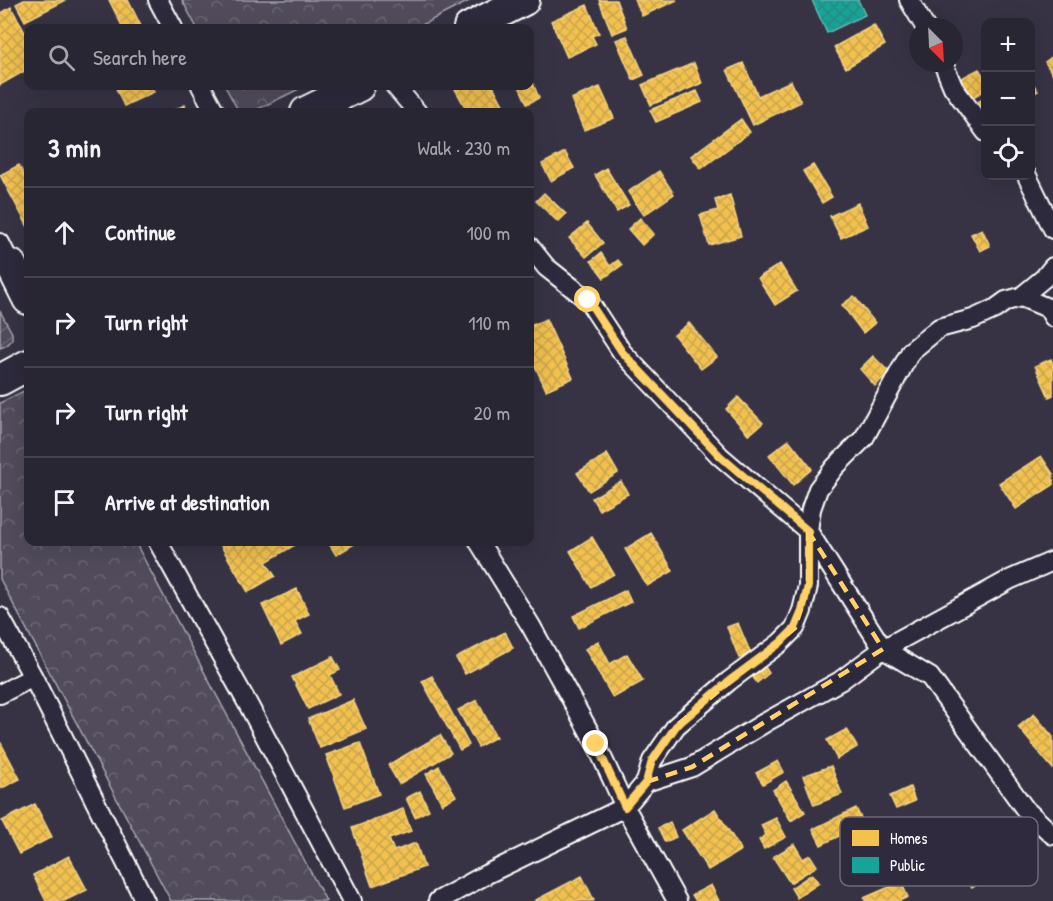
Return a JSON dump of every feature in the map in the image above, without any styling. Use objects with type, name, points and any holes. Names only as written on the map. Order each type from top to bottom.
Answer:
[{"type":"main road","points":[[477,24],[524,0]]},
{"type":"main road","points":[[314,108],[351,90]]},
{"type":"main road","points":[[10,259],[24,290]]},
{"type":"main road","points":[[0,380],[24,367]]},
{"type":"street","points":[[158,0],[171,24]]},
{"type":"street","points":[[909,0],[920,18]]},
{"type":"street","points":[[947,72],[953,87],[982,126]]},
{"type":"street","points":[[203,90],[213,108]]},
{"type":"street","points":[[398,90],[413,108]]},
{"type":"street","points":[[1029,180],[1053,229]]},
{"type":"street","points":[[534,252],[546,267],[588,300],[622,352],[720,456],[808,531],[883,649],[930,677],[1025,809],[1034,817]]},
{"type":"street","points":[[438,901],[487,874],[625,807],[646,782],[652,761],[676,726],[729,681],[780,643],[795,628],[808,586],[808,531],[811,509],[818,489],[864,438],[911,351],[939,328],[973,319],[1006,301],[1021,297],[1044,278],[1053,267]]},
{"type":"street","points":[[1021,297],[1048,308],[1053,317]]},
{"type":"street","points":[[160,546],[352,901]]},
{"type":"street","points":[[481,546],[531,626],[580,714],[625,807],[677,901]]},
{"type":"street","points":[[646,782],[692,767],[840,681],[883,649],[1009,580],[1053,561]]},
{"type":"street","points":[[0,617],[33,677],[145,901]]},
{"type":"street","points":[[0,694],[33,677]]},
{"type":"street","points":[[1038,821],[1053,835]]},
{"type":"highlighted area","points":[[808,531],[883,649],[692,767],[646,782],[652,761],[676,726],[795,628],[808,586]]},
{"type":"green space","points":[[182,0],[471,0],[424,24],[195,24]]},
{"type":"green space","points":[[227,90],[297,90],[260,108],[237,108]]},
{"type":"green space","points":[[0,311],[12,333],[12,340],[0,348]]},
{"type":"green space","points":[[24,391],[24,546],[137,546],[326,901],[171,901],[0,579],[0,403]]},
{"type":"building: Homes","points":[[24,0],[66,0],[25,21],[16,4]]},
{"type":"building: Homes","points":[[109,0],[128,0],[140,24],[121,24]]},
{"type":"building: Homes","points":[[599,0],[616,0],[627,28],[612,34]]},
{"type":"building: Homes","points":[[635,0],[677,0],[642,16]]},
{"type":"building: Homes","points":[[587,5],[599,33],[592,36],[596,44],[567,57],[551,21]]},
{"type":"building: Homes","points":[[11,7],[24,31],[24,71],[0,85],[0,14]]},
{"type":"building: Homes","points":[[874,25],[885,45],[846,68],[834,47]]},
{"type":"building: Homes","points":[[627,36],[644,75],[633,80],[616,40]]},
{"type":"building: Homes","points":[[1053,56],[1053,75],[1045,62]]},
{"type":"building: Homes","points":[[694,63],[702,83],[651,105],[642,85]]},
{"type":"building: Homes","points":[[743,63],[758,96],[791,81],[801,102],[753,125],[727,70]]},
{"type":"building: Homes","points":[[979,69],[981,93],[969,99],[958,80]]},
{"type":"building: Homes","points":[[534,86],[539,98],[527,104],[521,90],[534,90]]},
{"type":"building: Homes","points":[[600,87],[614,118],[584,130],[571,99]]},
{"type":"building: Homes","points":[[117,90],[153,90],[154,92],[124,106]]},
{"type":"building: Homes","points":[[456,90],[495,90],[505,108],[466,108]]},
{"type":"building: Homes","points":[[697,91],[702,102],[656,122],[650,110]]},
{"type":"building: Homes","points":[[981,100],[981,110],[976,103]]},
{"type":"building: Homes","points":[[741,119],[750,132],[701,169],[691,156]]},
{"type":"building: Homes","points":[[565,152],[574,168],[551,181],[542,164]]},
{"type":"building: Homes","points":[[19,165],[24,175],[24,220],[0,175]]},
{"type":"building: Homes","points":[[813,165],[832,197],[822,203],[803,171]]},
{"type":"building: Homes","points":[[606,168],[629,205],[617,212],[595,175]]},
{"type":"building: Homes","points":[[659,171],[674,194],[644,215],[628,192]]},
{"type":"building: Homes","points":[[544,193],[566,214],[558,222],[536,201]]},
{"type":"building: Homes","points":[[730,195],[741,236],[709,245],[700,215],[718,210],[715,200]]},
{"type":"building: Homes","points":[[858,203],[868,226],[841,238],[830,216]]},
{"type":"building: Homes","points":[[640,218],[654,234],[642,245],[628,229]]},
{"type":"building: Homes","points":[[587,223],[603,243],[586,257],[569,238]]},
{"type":"building: Homes","points":[[982,229],[990,246],[980,251],[971,234]]},
{"type":"building: Homes","points":[[601,253],[610,266],[618,260],[622,265],[604,278],[591,261]]},
{"type":"building: Homes","points":[[780,264],[797,291],[775,305],[758,278]]},
{"type":"building: Homes","points":[[854,296],[875,323],[863,333],[842,305]]},
{"type":"building: Homes","points":[[546,319],[573,378],[546,390],[534,364],[534,324]]},
{"type":"building: Homes","points":[[689,323],[717,357],[701,369],[674,335]]},
{"type":"building: Homes","points":[[873,356],[889,372],[875,386],[860,369]]},
{"type":"building: Homes","points":[[1051,359],[1053,395],[1049,397],[1035,366]]},
{"type":"building: Homes","points":[[738,397],[763,423],[749,435],[726,409]]},
{"type":"building: Homes","points":[[789,440],[812,469],[793,485],[769,455]]},
{"type":"building: Homes","points":[[607,454],[618,473],[589,491],[577,473]]},
{"type":"building: Homes","points":[[1041,456],[1053,474],[1053,485],[1016,509],[999,483]]},
{"type":"building: Homes","points":[[621,481],[628,494],[599,510],[592,498]]},
{"type":"building: Homes","points":[[651,533],[673,571],[647,586],[625,549]]},
{"type":"building: Homes","points":[[592,537],[614,574],[591,587],[570,551]]},
{"type":"building: Homes","points":[[221,546],[293,546],[266,562],[275,576],[248,592]]},
{"type":"building: Homes","points":[[330,546],[351,546],[336,555]]},
{"type":"building: Homes","points":[[297,589],[309,614],[295,621],[302,634],[281,645],[262,605]]},
{"type":"building: Homes","points":[[626,590],[631,602],[579,628],[573,616]]},
{"type":"building: Homes","points":[[738,623],[751,654],[739,658],[727,627]]},
{"type":"building: Homes","points":[[505,632],[513,648],[465,674],[456,658]]},
{"type":"building: Homes","points":[[598,641],[610,664],[627,654],[643,681],[613,698],[585,649]]},
{"type":"building: Homes","points":[[333,657],[340,670],[330,675],[339,694],[308,709],[292,677]]},
{"type":"building: Homes","points":[[765,667],[769,673],[757,683],[752,676]]},
{"type":"building: Homes","points":[[432,676],[469,745],[460,750],[422,681]]},
{"type":"building: Homes","points":[[353,700],[366,729],[320,748],[308,719]]},
{"type":"building: Homes","points":[[477,700],[496,737],[478,747],[458,710]]},
{"type":"building: Homes","points":[[1034,714],[1053,737],[1053,769],[1018,727]]},
{"type":"building: Homes","points":[[847,729],[857,747],[837,759],[827,740]]},
{"type":"building: Homes","points":[[440,735],[451,753],[399,784],[388,765]]},
{"type":"building: Homes","points":[[360,743],[379,794],[345,807],[326,755]]},
{"type":"building: Homes","points":[[0,744],[20,779],[0,789]]},
{"type":"building: Homes","points":[[778,761],[784,772],[763,784],[756,773]]},
{"type":"building: Homes","points":[[439,766],[456,796],[442,804],[426,774]]},
{"type":"building: Homes","points":[[831,766],[842,794],[814,805],[803,776]]},
{"type":"building: Homes","points":[[786,781],[805,812],[791,821],[773,790]]},
{"type":"building: Homes","points":[[910,787],[915,801],[896,809],[890,796]]},
{"type":"building: Homes","points":[[420,791],[429,810],[415,817],[406,798]]},
{"type":"building: Homes","points":[[35,804],[52,837],[19,854],[2,821]]},
{"type":"building: Homes","points":[[856,808],[860,817],[840,817],[840,836],[821,845],[813,829]]},
{"type":"building: Homes","points":[[403,809],[411,831],[389,839],[394,851],[416,843],[424,867],[372,886],[352,828]]},
{"type":"building: Homes","points":[[715,809],[741,850],[708,870],[682,830]]},
{"type":"building: Homes","points":[[776,818],[786,837],[764,849],[759,840],[766,835],[761,825]]},
{"type":"building: Homes","points":[[670,822],[676,837],[665,842],[658,828]]},
{"type":"building: Homes","points":[[794,844],[803,859],[810,855],[817,866],[790,883],[773,857]]},
{"type":"building: Homes","points":[[69,856],[87,890],[64,901],[46,901],[33,875]]},
{"type":"building: Homes","points":[[812,874],[819,883],[797,898],[791,888]]},
{"type":"building: Homes","points":[[582,876],[593,901],[534,901]]},
{"type":"building: Homes","points":[[711,885],[719,901],[696,901],[692,895]]},
{"type":"building: Homes","points":[[892,886],[903,886],[908,897],[899,901],[865,901],[864,898]]},
{"type":"building: Public","points":[[812,0],[858,0],[865,15],[827,33]]},
{"type":"route","points":[[588,300],[622,352],[720,456],[808,531],[808,586],[795,628],[780,643],[729,681],[676,726],[652,761],[646,782],[625,807],[596,744]]}]
